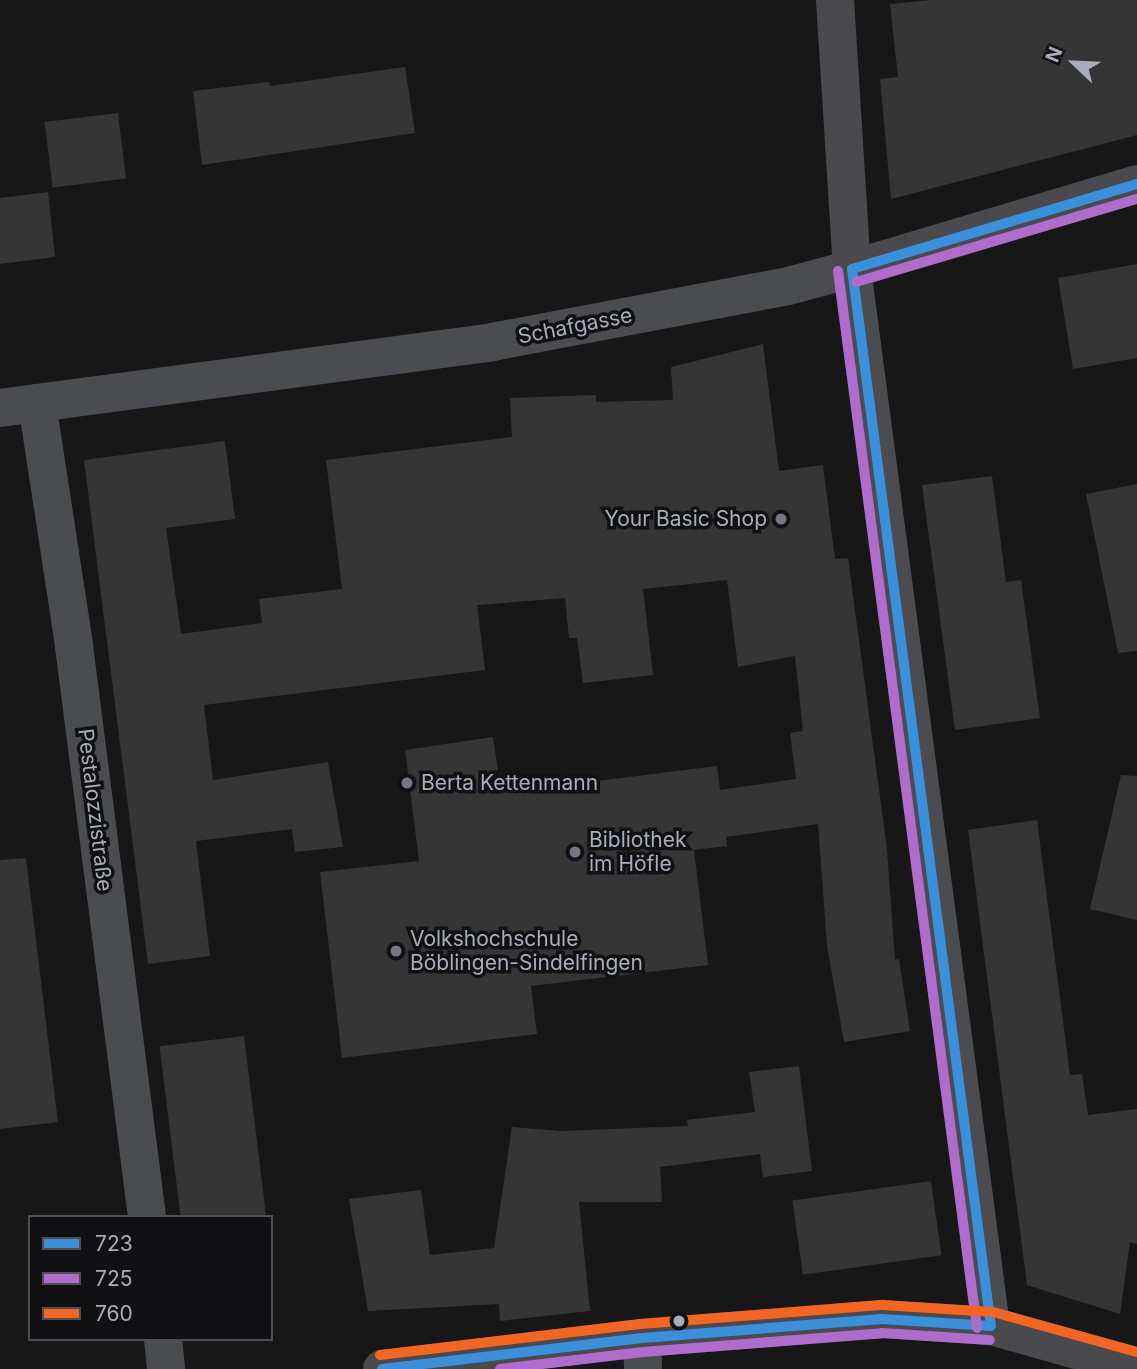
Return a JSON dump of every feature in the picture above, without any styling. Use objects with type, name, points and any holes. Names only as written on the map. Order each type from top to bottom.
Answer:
[{"type":"main road","points":[[835,0],[852,269]]},
{"type":"main road","name":"Schafgasse","points":[[852,269],[1137,184]]},
{"type":"main road","points":[[382,1369],[643,1354],[882,1319],[991,1326],[1137,1367]]},
{"type":"street","name":"Schafgasse","points":[[0,408],[492,342],[788,286],[852,269]]},
{"type":"street","points":[[852,269],[991,1326]]},
{"type":"street","name":"Pestalozzistraße","points":[[37,403],[74,646],[147,1215]]},
{"type":"street","points":[[163,1341],[166,1369]]},
{"type":"building","points":[[931,0],[1137,0],[1137,135],[891,199],[880,79],[898,77],[890,4]]},
{"type":"building","points":[[405,67],[415,133],[202,165],[193,91],[269,82],[270,86]]},
{"type":"building","points":[[118,113],[126,179],[53,188],[45,122]]},
{"type":"building","points":[[48,192],[55,257],[0,264],[0,198]]},
{"type":"building","points":[[1137,264],[1137,358],[1073,369],[1058,278]]},
{"type":"building","points":[[763,344],[779,471],[823,465],[835,559],[848,558],[887,849],[895,960],[899,959],[910,1031],[844,1042],[827,946],[818,824],[726,837],[727,846],[694,850],[708,965],[531,986],[537,1034],[342,1058],[320,872],[419,861],[405,750],[493,737],[501,793],[717,766],[720,790],[796,779],[790,733],[803,731],[795,656],[738,667],[727,580],[643,589],[653,675],[583,683],[577,638],[569,638],[565,598],[477,605],[485,670],[204,705],[213,780],[328,762],[343,847],[295,852],[292,829],[196,841],[210,956],[148,964],[84,460],[225,441],[235,519],[166,528],[181,634],[262,623],[259,599],[342,589],[326,460],[512,437],[510,398],[596,395],[596,402],[673,400],[671,367]]},
{"type":"building","points":[[992,476],[1006,582],[1021,580],[1040,718],[955,730],[922,485]]},
{"type":"building","points":[[1137,484],[1137,651],[1118,653],[1086,494]]},
{"type":"building","points":[[1121,775],[1137,776],[1137,920],[1090,909]]},
{"type":"building","points":[[1037,820],[1070,1075],[1082,1074],[1088,1115],[1137,1109],[1137,1244],[1130,1242],[1120,1314],[1027,1285],[968,830]]},
{"type":"building","points":[[26,858],[58,1122],[0,1129],[0,860]]},
{"type":"building","points":[[244,1036],[266,1215],[180,1215],[160,1046]]},
{"type":"building","points":[[799,1066],[812,1171],[763,1177],[760,1154],[660,1167],[662,1202],[579,1202],[590,1311],[500,1321],[499,1304],[368,1311],[349,1199],[421,1190],[430,1255],[494,1248],[512,1127],[561,1131],[688,1126],[687,1120],[755,1112],[749,1072]]},
{"type":"building","points":[[931,1181],[941,1255],[803,1275],[792,1200]]},
{"type":"transit line","name":"723","points":[[852,269],[1137,184]]},
{"type":"transit line","name":"725","points":[[856,282],[1137,199]]},
{"type":"transit line","name":"723","points":[[852,269],[991,1326]]},
{"type":"transit line","name":"725","points":[[838,271],[977,1328]]},
{"type":"transit line","name":"760","points":[[380,1355],[640,1324],[883,1305],[993,1312],[1137,1352]]},
{"type":"transit line","name":"723","points":[[382,1369],[642,1338],[882,1319],[991,1326]]},
{"type":"transit line","name":"725","points":[[500,1369],[643,1352],[882,1333],[990,1340]]},
{"type":"place","name":"Your Basic Shop","points":[[781,519]]},
{"type":"place","name":"Berta Kettenmann","points":[[407,783]]},
{"type":"place","name":"Bibliothek im Höfle","points":[[575,852]]},
{"type":"place","name":"Volkshochschule Böblingen-Sindelfingen","points":[[396,951]]}]
